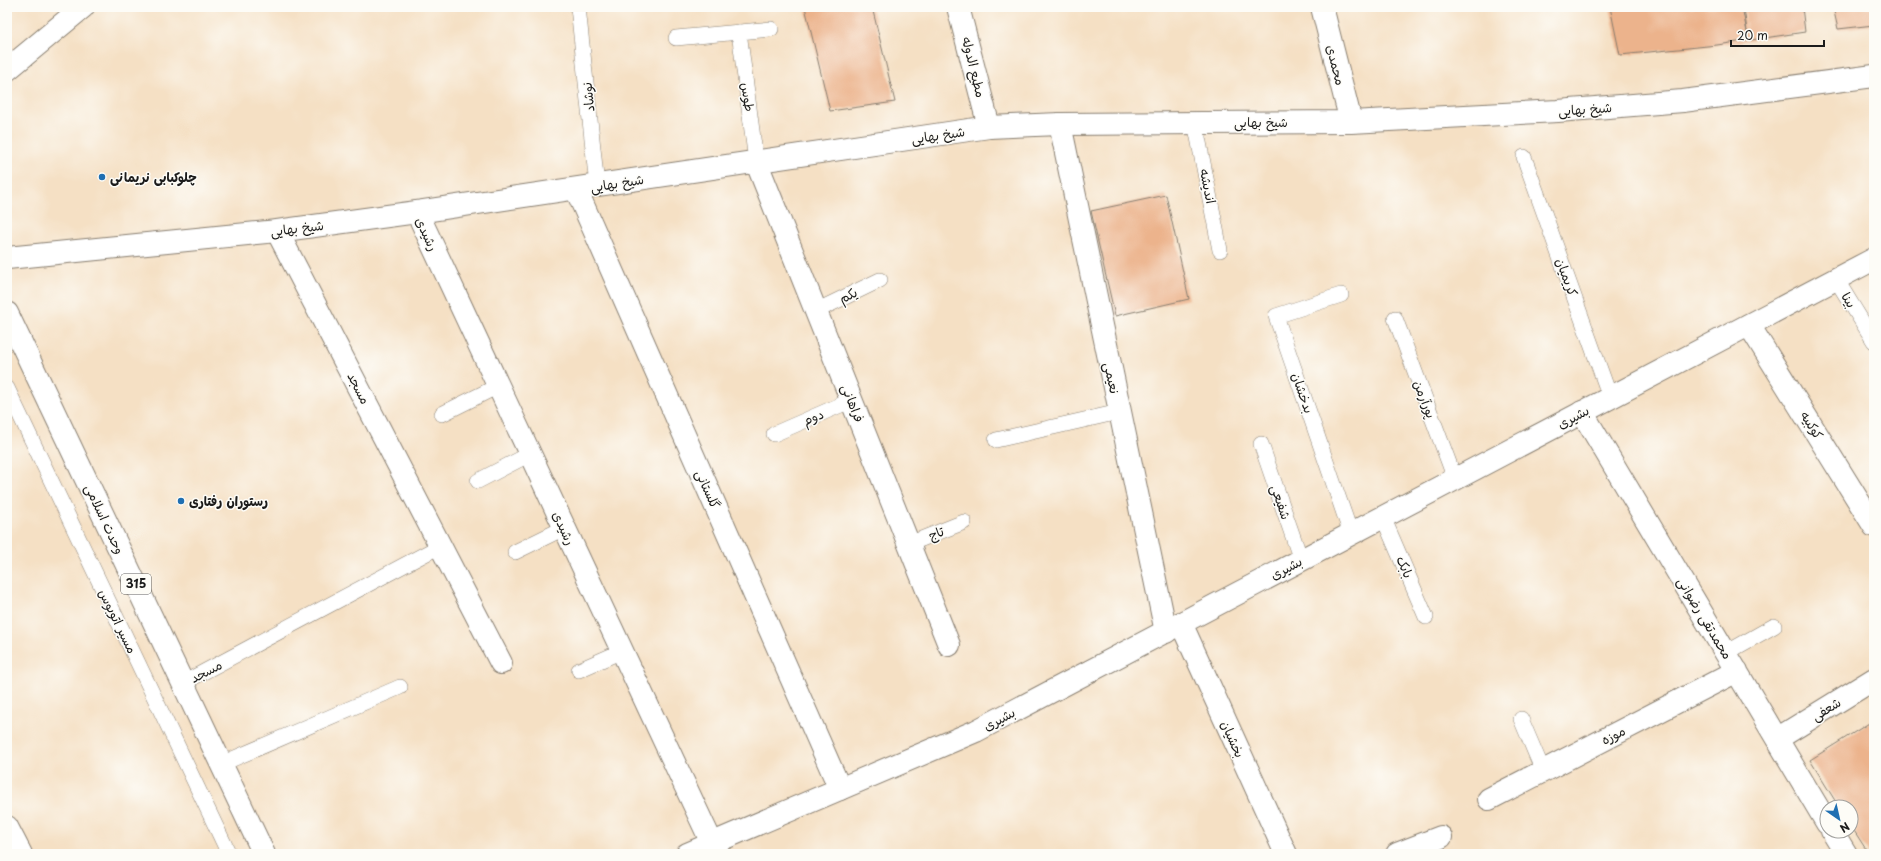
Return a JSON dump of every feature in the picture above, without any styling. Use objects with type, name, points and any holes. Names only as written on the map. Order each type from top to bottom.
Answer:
[{"type":"street","points":[[7,70],[83,7]]},
{"type":"street","name":"مطیع الدوله","points":[[958,7],[989,127]]},
{"type":"street","name":"محمدی","points":[[1322,7],[1350,122]]},
{"type":"street","name":"شیخ بهایی","points":[[7,258],[277,231],[586,188],[756,161],[989,127],[1060,124],[1195,122],[1350,122],[1558,111],[1683,101],[1874,76]]},
{"type":"street","name":"نعیمی","points":[[1060,124],[1119,412],[1173,627]]},
{"type":"street","name":"فراهانی","points":[[756,161],[950,645]]},
{"type":"street","name":"گلستانی","points":[[586,188],[840,789]]},
{"type":"street","name":"رشیدی","points":[[417,212],[714,849]]},
{"type":"street","name":"مسجد","points":[[277,231],[501,663]]},
{"type":"street","name":"بشیری","points":[[687,854],[714,849],[840,789],[976,731],[1874,259]]},
{"type":"street","name":"وحدت اسلامی","points":[[7,314],[264,854]]},
{"type":"street","name":"کوکبیه","points":[[1750,324],[1874,526]]},
{"type":"street","name":"محمدتقی رضوانی","points":[[1582,412],[1819,810]]},
{"type":"street","name":"بخشیان","points":[[1173,627],[1286,854]]},
{"type":"street","name":"موزه","points":[[1489,799],[1543,771],[1731,662]]},
{"type":"street","name":"شعفی","points":[[1777,739],[1874,679]]},
{"type":"street","points":[[7,828],[21,854]]},
{"type":"street","points":[[1397,854],[1441,837]]},
{"type":"street","points":[[1837,839],[1846,854]]},
{"type":"lane","name":"نوشاد","points":[[578,7],[586,188]]},
{"type":"lane","points":[[676,38],[771,29]]},
{"type":"lane","name":"طوس","points":[[739,32],[756,161]]},
{"type":"lane","name":"اندیشه","points":[[1195,122],[1220,250]]},
{"type":"lane","name":"کریمیان","points":[[1524,156],[1610,397]]},
{"type":"lane","name":"بینا","points":[[1836,278],[1874,342]]},
{"type":"lane","name":"یکم","points":[[816,310],[880,280]]},
{"type":"lane","name":"بدخشان","points":[[1341,295],[1276,316],[1351,534]]},
{"type":"lane","name":"پورآرمن","points":[[1395,318],[1455,479]]},
{"type":"lane","points":[[442,414],[498,386]]},
{"type":"lane","name":"مسیر اتوبوس","points":[[7,388],[229,854]]},
{"type":"lane","name":"دوم","points":[[774,434],[852,400]]},
{"type":"lane","points":[[996,440],[1119,412]]},
{"type":"lane","name":"شفیعی","points":[[1261,444],[1301,560]]},
{"type":"lane","points":[[478,481],[530,454]]},
{"type":"lane","name":"بابک","points":[[1384,517],[1426,617]]},
{"type":"lane","name":"تاج","points":[[909,544],[964,522]]},
{"type":"lane","points":[[516,552],[564,528]]},
{"type":"lane","name":"مسجد","points":[[183,683],[440,546]]},
{"type":"lane","points":[[1731,662],[1774,626]]},
{"type":"lane","points":[[579,670],[622,651]]},
{"type":"lane","points":[[221,764],[400,687]]},
{"type":"lane","points":[[1520,719],[1543,771]]},
{"type":"building","points":[[805,7],[872,7],[895,102],[830,111]]},
{"type":"building","points":[[1610,7],[1742,7],[1747,32],[1744,7],[1802,7],[1805,32],[1717,45],[1620,55]]},
{"type":"building","points":[[1833,7],[1874,7],[1874,25],[1838,29]]},
{"type":"building","points":[[1166,195],[1189,299],[1115,316],[1091,211]]},
{"type":"building","points":[[1874,720],[1874,853],[1869,854],[1859,838],[1859,799],[1834,799],[1810,760]]},
{"type":"place","name":"چلوکبابی نریمانی","points":[[102,177]]},
{"type":"place","name":"رستوران رفتاری","points":[[181,501]]}]
